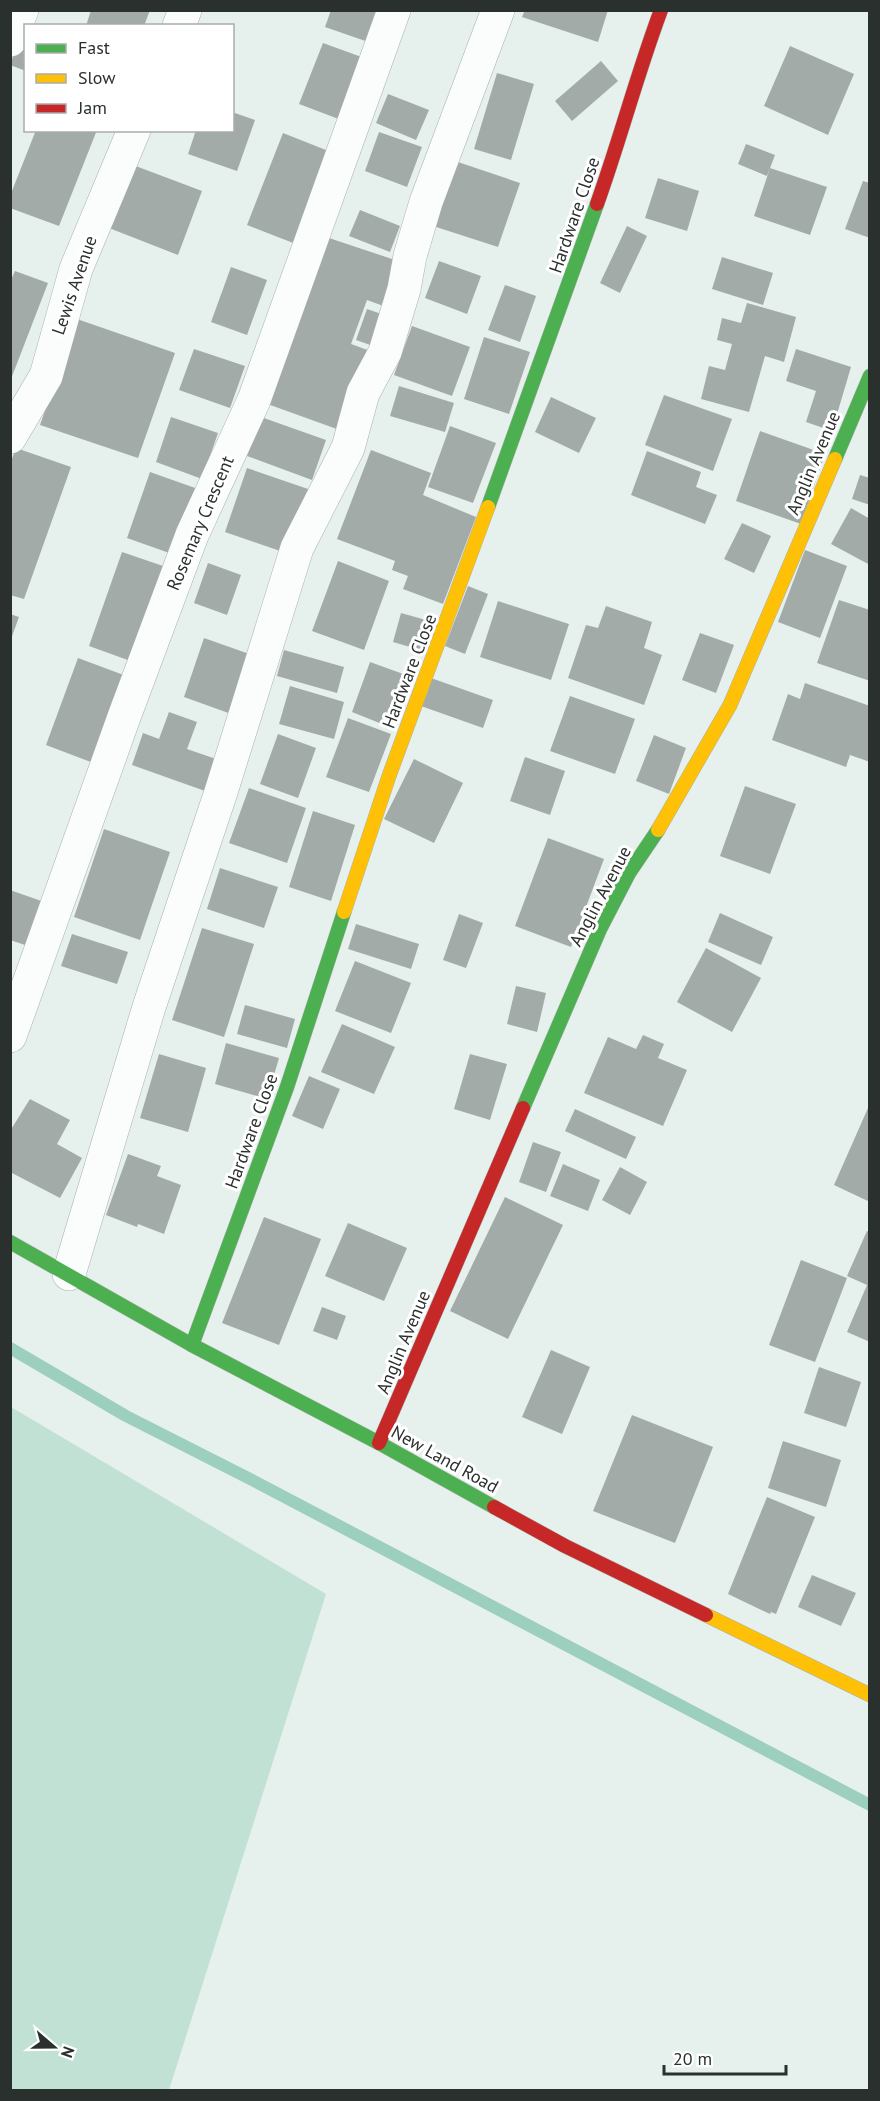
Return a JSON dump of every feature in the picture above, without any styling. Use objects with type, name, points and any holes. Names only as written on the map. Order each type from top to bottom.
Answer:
[{"type":"street","points":[[10,40],[22,10]]},
{"type":"street","points":[[180,24],[186,10]]},
{"type":"street","name":"Rosemary Crescent","points":[[10,1036],[124,717],[192,536],[254,400],[394,10]]},
{"type":"street","points":[[69,1274],[149,1006],[221,792],[297,548],[348,448],[363,393],[385,352],[426,202],[498,10]]},
{"type":"street","name":"Hardware Close","points":[[192,1345],[287,1087],[389,776],[579,257],[618,145],[641,64],[661,10]]},
{"type":"street","name":"Lewis Avenue","points":[[10,437],[46,376],[76,270],[133,132]]},
{"type":"street","name":"Anglin Avenue","points":[[379,1443],[600,929],[629,873],[661,826],[730,705],[870,376]]},
{"type":"street","name":"New Land Road","points":[[10,1242],[192,1345],[379,1443],[565,1546],[870,1695]]},
{"type":"green space","points":[[11,1407],[326,1594],[169,2090],[11,2090]]},
{"type":"building","points":[[91,10],[150,10],[145,24],[87,24]]},
{"type":"building","points":[[331,10],[386,10],[374,44],[325,27]]},
{"type":"building","points":[[525,10],[608,10],[598,42],[522,17]]},
{"type":"building","points":[[25,21],[32,24],[24,24],[24,70],[10,65]]},
{"type":"building","points":[[323,43],[367,59],[344,121],[299,104]]},
{"type":"building","points":[[790,46],[854,74],[828,135],[764,106]]},
{"type":"building","points":[[601,61],[618,81],[572,121],[555,101]]},
{"type":"building","points":[[497,73],[534,84],[511,160],[474,149]]},
{"type":"building","points":[[388,94],[429,110],[416,140],[376,123]]},
{"type":"building","points":[[234,113],[255,120],[237,171],[188,154],[195,132],[234,132]]},
{"type":"building","points":[[35,132],[96,132],[59,226],[10,208],[10,196]]},
{"type":"building","points":[[379,132],[422,147],[407,187],[365,171]]},
{"type":"building","points":[[283,133],[336,154],[301,246],[247,225]]},
{"type":"building","points":[[746,144],[775,155],[767,176],[738,164]]},
{"type":"building","points":[[452,160],[520,183],[498,247],[430,225]]},
{"type":"building","points":[[133,165],[202,191],[178,255],[109,228]]},
{"type":"building","points":[[770,168],[827,187],[810,235],[754,216]]},
{"type":"building","points":[[658,178],[699,191],[687,231],[645,218]]},
{"type":"building","points":[[863,181],[870,183],[870,238],[845,229]]},
{"type":"building","points":[[360,210],[400,226],[390,252],[349,236]]},
{"type":"building","points":[[627,226],[647,236],[620,293],[600,283]]},
{"type":"building","points":[[323,236],[404,263],[389,308],[367,300],[351,344],[373,352],[345,432],[262,402]]},
{"type":"building","points":[[722,257],[773,273],[763,305],[712,289]]},
{"type":"building","points":[[439,261],[481,276],[467,314],[425,298]]},
{"type":"building","points":[[231,267],[267,280],[247,335],[211,322]]},
{"type":"building","points":[[15,271],[48,283],[11,379],[10,282]]},
{"type":"building","points":[[505,285],[536,296],[520,342],[488,330]]},
{"type":"building","points":[[747,303],[796,317],[784,362],[765,356],[749,412],[701,399],[709,366],[725,370],[732,344],[717,340],[722,318],[741,323]]},
{"type":"building","points":[[367,309],[390,317],[379,348],[356,340]]},
{"type":"building","points":[[77,319],[175,353],[138,458],[40,425]]},
{"type":"building","points":[[412,326],[470,347],[452,396],[394,375]]},
{"type":"building","points":[[484,337],[530,352],[509,414],[464,399]]},
{"type":"building","points":[[194,349],[245,366],[230,408],[179,390]]},
{"type":"building","points":[[796,349],[851,367],[832,431],[806,422],[816,391],[786,381]]},
{"type":"building","points":[[399,386],[454,403],[445,432],[390,416]]},
{"type":"building","points":[[664,395],[732,419],[713,471],[645,445]]},
{"type":"building","points":[[551,397],[596,418],[579,453],[535,432]]},
{"type":"building","points":[[171,417],[218,433],[202,479],[156,462]]},
{"type":"building","points":[[261,417],[326,440],[312,480],[247,456]]},
{"type":"building","points":[[450,426],[496,443],[473,503],[428,487]]},
{"type":"building","points":[[760,431],[825,454],[801,524],[736,501]]},
{"type":"building","points":[[16,448],[71,467],[24,599],[10,595],[10,464]]},
{"type":"building","points":[[371,450],[431,473],[423,495],[476,517],[443,604],[403,589],[408,576],[392,570],[395,561],[337,539]]},
{"type":"building","points":[[647,451],[701,472],[696,487],[717,495],[705,524],[631,495]]},
{"type":"building","points":[[247,468],[308,489],[286,553],[225,532]]},
{"type":"building","points":[[150,472],[198,489],[175,555],[127,538]]},
{"type":"building","points":[[860,475],[870,478],[870,505],[852,499]]},
{"type":"building","points":[[851,508],[870,519],[870,565],[831,544]]},
{"type":"building","points":[[742,523],[771,536],[754,573],[724,559]]},
{"type":"building","points":[[805,550],[847,566],[820,638],[778,622]]},
{"type":"building","points":[[122,552],[169,568],[136,663],[89,646]]},
{"type":"building","points":[[338,561],[389,581],[364,650],[312,631]]},
{"type":"building","points":[[208,563],[241,575],[227,615],[194,603]]},
{"type":"building","points":[[468,586],[488,594],[465,654],[445,646]]},
{"type":"building","points":[[839,600],[870,610],[870,681],[817,663]]},
{"type":"building","points":[[498,601],[569,624],[551,680],[480,657]]},
{"type":"building","points":[[606,606],[652,622],[644,648],[662,655],[644,705],[568,678],[586,625],[598,628]]},
{"type":"building","points":[[401,613],[433,622],[424,651],[393,642]]},
{"type":"building","points":[[10,614],[19,617],[11,639],[10,639]]},
{"type":"building","points":[[700,633],[734,645],[716,693],[682,680]]},
{"type":"building","points":[[204,638],[255,656],[234,715],[184,697]]},
{"type":"building","points":[[284,650],[344,667],[337,693],[277,676]]},
{"type":"building","points":[[78,658],[129,677],[96,764],[46,745]]},
{"type":"building","points":[[370,662],[406,675],[387,726],[352,712]]},
{"type":"building","points":[[431,678],[493,700],[483,728],[421,706]]},
{"type":"building","points":[[805,683],[870,706],[870,762],[850,755],[846,767],[772,740],[788,694],[800,699]]},
{"type":"building","points":[[290,686],[344,702],[334,739],[279,724]]},
{"type":"building","points":[[570,696],[635,719],[615,774],[550,751]]},
{"type":"building","points":[[169,712],[197,722],[187,749],[216,759],[205,791],[132,765],[143,733],[159,739]]},
{"type":"building","points":[[348,718],[391,734],[369,792],[326,777]]},
{"type":"building","points":[[278,734],[316,748],[298,798],[260,784]]},
{"type":"building","points":[[654,735],[686,748],[669,794],[636,781]]},
{"type":"building","points":[[525,757],[565,771],[550,815],[510,801]]},
{"type":"building","points":[[414,759],[463,783],[434,843],[384,819]]},
{"type":"building","points":[[745,786],[796,804],[770,874],[720,856]]},
{"type":"building","points":[[249,788],[306,808],[287,863],[229,843]]},
{"type":"building","points":[[313,811],[355,825],[331,901],[289,887]]},
{"type":"building","points":[[104,829],[170,852],[140,940],[74,917]]},
{"type":"building","points":[[548,838],[604,859],[571,947],[515,926]]},
{"type":"building","points":[[220,868],[278,887],[264,928],[207,909]]},
{"type":"building","points":[[10,890],[47,903],[31,947],[10,940]]},
{"type":"building","points":[[720,913],[773,937],[761,965],[708,942]]},
{"type":"building","points":[[459,914],[483,923],[466,968],[443,960]]},
{"type":"building","points":[[356,924],[419,944],[411,969],[348,949]]},
{"type":"building","points":[[202,928],[254,944],[224,1037],[172,1020]]},
{"type":"building","points":[[72,934],[128,952],[117,984],[61,966]]},
{"type":"building","points":[[706,948],[761,978],[732,1032],[677,1002]]},
{"type":"building","points":[[355,961],[411,983],[391,1033],[335,1011]]},
{"type":"building","points":[[516,986],[546,993],[537,1032],[507,1024]]},
{"type":"building","points":[[245,1005],[295,1019],[287,1048],[237,1034]]},
{"type":"building","points":[[342,1024],[395,1047],[374,1094],[321,1072]]},
{"type":"building","points":[[643,1035],[664,1044],[658,1058],[687,1070],[663,1126],[584,1093],[608,1037],[636,1049]]},
{"type":"building","points":[[226,1043],[279,1058],[267,1099],[215,1084]]},
{"type":"building","points":[[159,1054],[206,1068],[188,1132],[140,1118]]},
{"type":"building","points":[[470,1054],[507,1064],[490,1120],[454,1109]]},
{"type":"building","points":[[309,1076],[340,1089],[323,1129],[292,1116]]},
{"type":"building","points":[[30,1099],[70,1120],[57,1144],[82,1158],[60,1198],[10,1172],[10,1131]]},
{"type":"building","points":[[868,1108],[870,1108],[870,1202],[834,1185]]},
{"type":"building","points":[[575,1109],[636,1137],[626,1159],[565,1131]]},
{"type":"building","points":[[533,1142],[561,1152],[546,1192],[519,1182]]},
{"type":"building","points":[[128,1154],[161,1166],[157,1176],[181,1185],[164,1234],[106,1215]]},
{"type":"building","points":[[563,1164],[600,1180],[588,1211],[550,1196]]},
{"type":"building","points":[[620,1167],[647,1182],[630,1215],[602,1200]]},
{"type":"building","points":[[505,1197],[563,1225],[508,1339],[450,1311]]},
{"type":"building","points":[[264,1217],[321,1239],[279,1345],[222,1323]]},
{"type":"building","points":[[348,1223],[407,1248],[384,1301],[325,1276]]},
{"type":"building","points":[[867,1231],[870,1232],[870,1342],[847,1332],[867,1285],[847,1276]]},
{"type":"building","points":[[801,1260],[847,1278],[815,1362],[769,1345]]},
{"type":"building","points":[[322,1307],[346,1316],[337,1340],[313,1331]]},
{"type":"building","points":[[551,1350],[590,1367],[562,1434],[522,1417]]},
{"type":"building","points":[[819,1367],[861,1382],[846,1427],[804,1413]]},
{"type":"building","points":[[632,1415],[713,1447],[675,1543],[593,1511]]},
{"type":"building","points":[[783,1441],[841,1460],[826,1507],[768,1488]]},
{"type":"building","points":[[767,1497],[815,1517],[776,1614],[771,1612],[770,1614],[728,1594]]},
{"type":"building","points":[[812,1575],[856,1593],[841,1626],[798,1607]]},
{"type":"waterway","points":[[10,1348],[126,1416],[870,1805]]},
{"type":"traffic: fast","points":[[488,507],[597,204]]},
{"type":"traffic: fast","points":[[835,459],[870,376]]},
{"type":"traffic: fast","points":[[523,1108],[600,929],[629,873],[658,830]]},
{"type":"traffic: fast","points":[[192,1345],[287,1087],[344,912]]},
{"type":"traffic: fast","points":[[10,1242],[192,1345],[379,1443],[494,1507]]},
{"type":"traffic: slow","points":[[658,830],[730,705],[835,459]]},
{"type":"traffic: slow","points":[[344,912],[389,776],[488,507]]},
{"type":"traffic: slow","points":[[706,1615],[870,1695]]},
{"type":"traffic: jam","points":[[597,204],[661,10]]},
{"type":"traffic: jam","points":[[379,1443],[523,1108]]},
{"type":"traffic: jam","points":[[494,1507],[565,1546],[706,1615]]}]
